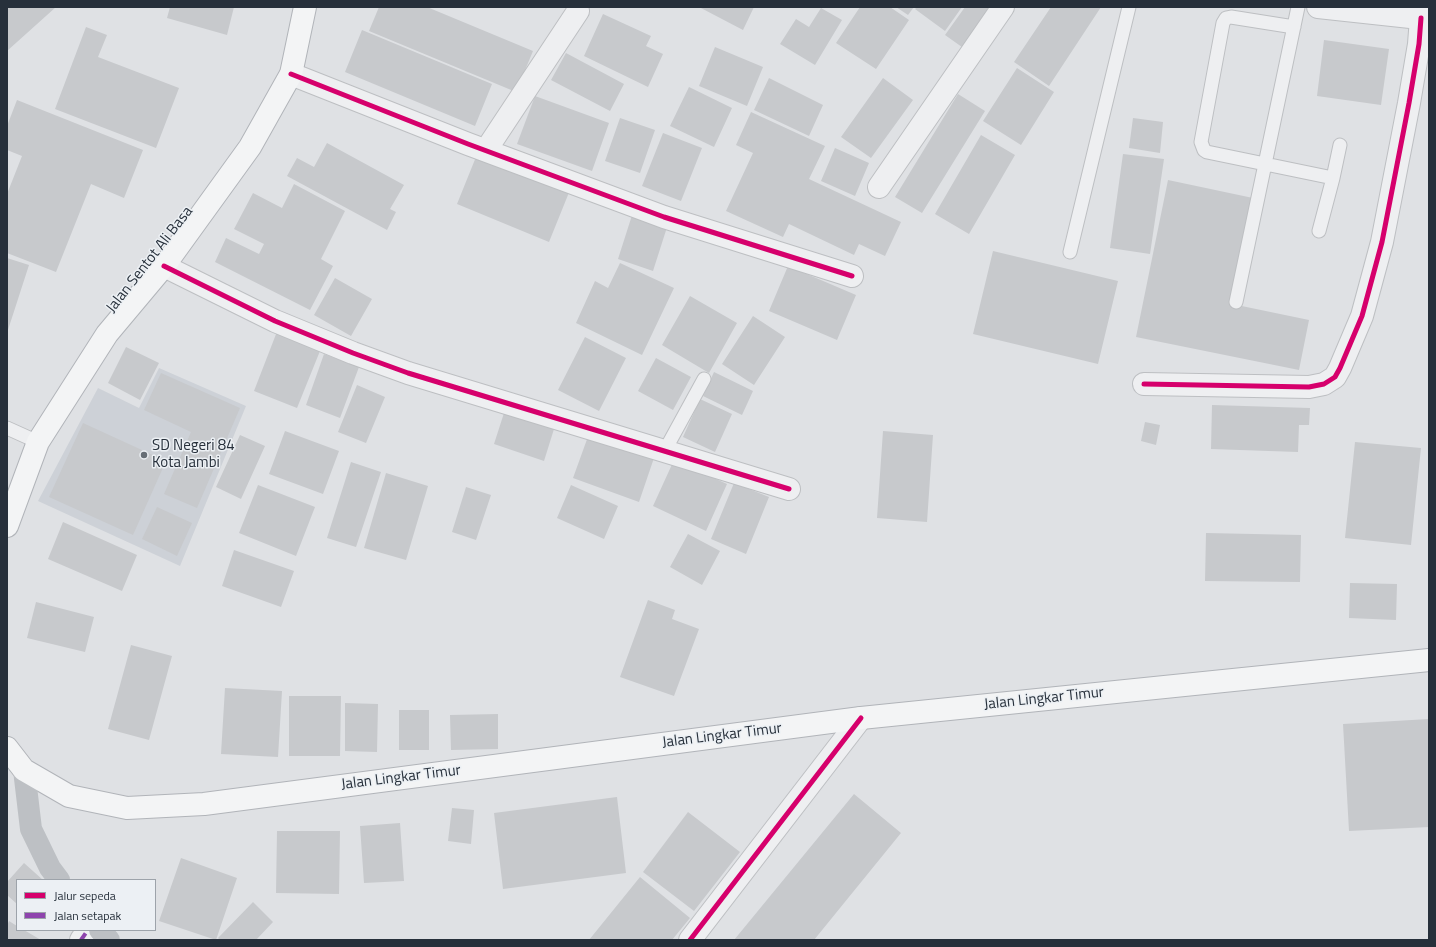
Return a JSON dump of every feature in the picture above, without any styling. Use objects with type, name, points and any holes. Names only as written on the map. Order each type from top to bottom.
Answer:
[{"type":"highway","name":"Jalan Sentot Ali Basa","points":[[7,526],[38,442],[107,334],[164,266],[250,148],[291,74],[305,7]]},
{"type":"highway","name":"Jalan Lingkar Timur","points":[[24,770],[69,796],[127,808],[204,804],[861,718],[1429,660]]},
{"type":"highway","points":[[7,748],[24,770]]},
{"type":"street","points":[[879,187],[1003,7]]},
{"type":"street","points":[[1144,384],[1309,387],[1324,384],[1335,377],[1340,368],[1362,316],[1382,242],[1425,18],[1322,7]]},
{"type":"street","points":[[486,150],[578,11]]},
{"type":"street","points":[[291,74],[664,217],[852,276]]},
{"type":"street","points":[[164,266],[276,321],[353,353],[408,373],[789,489]]},
{"type":"street","points":[[690,940],[861,718]]},
{"type":"street","points":[[24,770],[31,829],[50,868],[58,879]]},
{"type":"street","points":[[81,940],[87,931]]},
{"type":"street","points":[[101,931],[109,940]]},
{"type":"lane","points":[[1070,252],[1129,7]]},
{"type":"lane","points":[[1236,302],[1298,7]]},
{"type":"lane","points":[[1294,27],[1231,17],[1226,18],[1201,142],[1202,146],[1207,152],[1333,178]]},
{"type":"lane","points":[[1319,231],[1340,145]]},
{"type":"lane","points":[[664,452],[704,379]]},
{"type":"lane","points":[[7,428],[38,442]]},
{"type":"shaded area","name":"SD Negeri 84 Kota Jambi","points":[[159,368],[246,406],[180,566],[38,501],[98,388],[139,408]]},
{"type":"building","points":[[7,7],[56,7],[7,51]]},
{"type":"building","points":[[170,7],[234,7],[227,35],[167,18]]},
{"type":"building","points":[[379,7],[427,7],[533,51],[516,92],[369,31]]},
{"type":"building","points":[[699,7],[754,7],[743,30]]},
{"type":"building","points":[[860,7],[890,7],[909,20],[876,69],[836,43]]},
{"type":"building","points":[[896,7],[914,7],[908,15]]},
{"type":"building","points":[[917,7],[962,7],[945,31],[915,9]]},
{"type":"building","points":[[965,7],[1001,7],[969,52],[945,35]]},
{"type":"building","points":[[1051,7],[1101,7],[1049,86],[1014,62]]},
{"type":"building","points":[[821,8],[842,20],[815,65],[780,44],[796,19],[809,27]]},
{"type":"building","points":[[603,14],[651,36],[646,46],[663,54],[648,87],[584,56]]},
{"type":"building","points":[[86,27],[107,35],[98,57],[179,88],[156,148],[55,109]]},
{"type":"building","points":[[362,30],[492,84],[475,126],[345,72]]},
{"type":"building","points":[[1324,40],[1389,49],[1381,105],[1317,96]]},
{"type":"building","points":[[715,47],[763,67],[747,106],[699,86]]},
{"type":"building","points":[[566,53],[624,84],[610,111],[551,80]]},
{"type":"building","points":[[1017,68],[1054,92],[1021,145],[983,121]]},
{"type":"building","points":[[769,78],[823,105],[809,136],[754,110]]},
{"type":"building","points":[[883,78],[913,100],[871,158],[841,137]]},
{"type":"building","points":[[689,87],[732,108],[714,147],[670,126]]},
{"type":"building","points":[[958,94],[985,111],[922,213],[895,197]]},
{"type":"building","points":[[535,96],[609,123],[592,171],[517,144]]},
{"type":"building","points":[[17,100],[143,150],[124,198],[91,184],[56,272],[7,253],[7,194],[22,156],[7,150],[7,126]]},
{"type":"building","points":[[751,112],[825,146],[809,179],[901,222],[885,256],[859,244],[854,255],[789,224],[783,237],[726,211],[753,153],[736,145]]},
{"type":"building","points":[[620,118],[655,130],[640,173],[605,161]]},
{"type":"building","points":[[1133,118],[1163,122],[1160,153],[1129,148]]},
{"type":"building","points":[[663,133],[702,148],[681,201],[642,186]]},
{"type":"building","points":[[981,135],[1015,155],[969,234],[935,214]]},
{"type":"building","points":[[327,143],[404,185],[390,209],[396,212],[387,230],[287,176],[297,158],[314,167]]},
{"type":"building","points":[[835,148],[869,163],[855,196],[821,181]]},
{"type":"building","points":[[478,152],[570,190],[549,242],[457,204]]},
{"type":"building","points":[[1123,154],[1164,159],[1150,254],[1110,248]]},
{"type":"building","points":[[1168,180],[1253,198],[1232,304],[1309,320],[1299,370],[1136,337]]},
{"type":"building","points":[[294,184],[345,211],[321,259],[333,266],[310,310],[215,262],[226,238],[259,254],[264,244],[234,229],[253,193],[282,208]]},
{"type":"building","points":[[634,209],[669,221],[653,271],[618,259]]},
{"type":"building","points":[[993,251],[1118,281],[1098,364],[973,334]]},
{"type":"building","points":[[7,258],[29,265],[7,333]]},
{"type":"building","points":[[620,263],[674,288],[642,355],[576,323],[595,281],[608,288]]},
{"type":"building","points":[[788,266],[856,295],[837,340],[769,311]]},
{"type":"building","points":[[335,278],[372,299],[351,336],[314,315]]},
{"type":"building","points":[[690,296],[737,323],[709,373],[662,345]]},
{"type":"building","points":[[753,316],[785,337],[754,385],[722,364]]},
{"type":"building","points":[[278,329],[322,346],[297,408],[254,391]]},
{"type":"building","points":[[585,337],[626,358],[599,411],[558,390]]},
{"type":"building","points":[[126,347],[159,363],[140,400],[108,383]]},
{"type":"building","points":[[324,354],[359,367],[340,418],[306,405]]},
{"type":"building","points":[[656,358],[691,377],[673,410],[638,391]]},
{"type":"building","points":[[714,372],[753,391],[742,415],[703,396]]},
{"type":"building","points":[[161,373],[240,408],[197,508],[164,494],[191,432],[144,410]]},
{"type":"building","points":[[357,385],[385,397],[366,443],[338,432]]},
{"type":"building","points":[[700,399],[732,414],[715,452],[683,437]]},
{"type":"building","points":[[1212,405],[1310,408],[1309,425],[1299,425],[1298,452],[1211,449]]},
{"type":"building","points":[[504,413],[554,429],[544,461],[494,444]]},
{"type":"building","points":[[1145,422],[1160,425],[1156,445],[1141,441]]},
{"type":"building","points":[[83,423],[166,461],[133,535],[49,497]]},
{"type":"building","points":[[285,431],[339,451],[323,494],[269,474]]},
{"type":"building","points":[[590,431],[655,455],[639,502],[573,478]]},
{"type":"building","points":[[883,431],[933,435],[927,522],[877,518]]},
{"type":"building","points":[[240,435],[265,446],[241,499],[216,487]]},
{"type":"building","points":[[1355,442],[1421,448],[1411,545],[1345,538]]},
{"type":"building","points":[[674,460],[727,484],[706,531],[653,506]]},
{"type":"building","points":[[351,462],[381,472],[356,547],[327,538]]},
{"type":"building","points":[[386,473],[428,486],[406,560],[364,548]]},
{"type":"building","points":[[734,483],[769,497],[746,554],[711,539]]},
{"type":"building","points":[[258,485],[315,507],[296,556],[239,533]]},
{"type":"building","points":[[571,485],[618,506],[604,539],[557,518]]},
{"type":"building","points":[[466,487],[491,495],[476,540],[452,532]]},
{"type":"building","points":[[157,507],[192,523],[177,556],[142,539]]},
{"type":"building","points":[[63,522],[137,555],[122,591],[48,559]]},
{"type":"building","points":[[1206,533],[1301,535],[1300,582],[1205,581]]},
{"type":"building","points":[[688,534],[720,551],[702,585],[670,567]]},
{"type":"building","points":[[234,550],[294,571],[281,607],[222,586]]},
{"type":"building","points":[[1350,583],[1397,584],[1396,620],[1349,618]]},
{"type":"building","points":[[648,600],[675,610],[672,619],[699,629],[674,696],[620,677]]},
{"type":"building","points":[[36,602],[94,617],[85,652],[27,638]]},
{"type":"building","points":[[131,645],[172,656],[149,740],[108,729]]},
{"type":"building","points":[[225,688],[282,691],[278,757],[221,754]]},
{"type":"building","points":[[289,696],[341,696],[340,756],[289,756]]},
{"type":"building","points":[[345,703],[378,704],[377,752],[345,751]]},
{"type":"building","points":[[399,710],[429,710],[429,750],[399,750]]},
{"type":"building","points":[[498,714],[498,749],[451,750],[450,715]]},
{"type":"building","points":[[1429,719],[1429,827],[1349,831],[1343,724]]},
{"type":"building","points":[[854,794],[901,833],[814,940],[734,940]]},
{"type":"building","points":[[617,797],[626,873],[503,889],[494,813]]},
{"type":"building","points":[[452,808],[474,810],[471,844],[448,841]]},
{"type":"building","points":[[688,812],[740,852],[694,911],[643,872]]},
{"type":"building","points":[[400,823],[404,881],[364,883],[360,826]]},
{"type":"building","points":[[277,831],[340,831],[339,894],[276,893]]},
{"type":"building","points":[[181,858],[237,878],[216,940],[159,921]]},
{"type":"building","points":[[24,863],[42,879],[16,879],[16,903],[7,895],[7,882]]},
{"type":"building","points":[[640,877],[690,918],[672,940],[589,940]]},
{"type":"building","points":[[253,902],[273,922],[256,940],[220,940],[218,938]]},
{"type":"building","points":[[9,921],[16,925],[16,931],[26,931],[41,940],[7,940],[7,926]]},
{"type":"marked path","points":[[81,940],[87,931]]},
{"type":"cycle path","points":[[1144,384],[1309,387],[1324,384],[1335,377],[1362,316],[1382,242],[1409,103],[1419,44],[1421,18]]},
{"type":"cycle path","points":[[291,74],[468,144],[664,217],[852,276]]},
{"type":"cycle path","points":[[164,266],[275,321],[353,353],[408,373],[789,489]]},
{"type":"cycle path","points":[[690,940],[861,718]]},
{"type":"place","name":"SD Negeri 84 Kota Jambi","points":[[144,455]]}]
